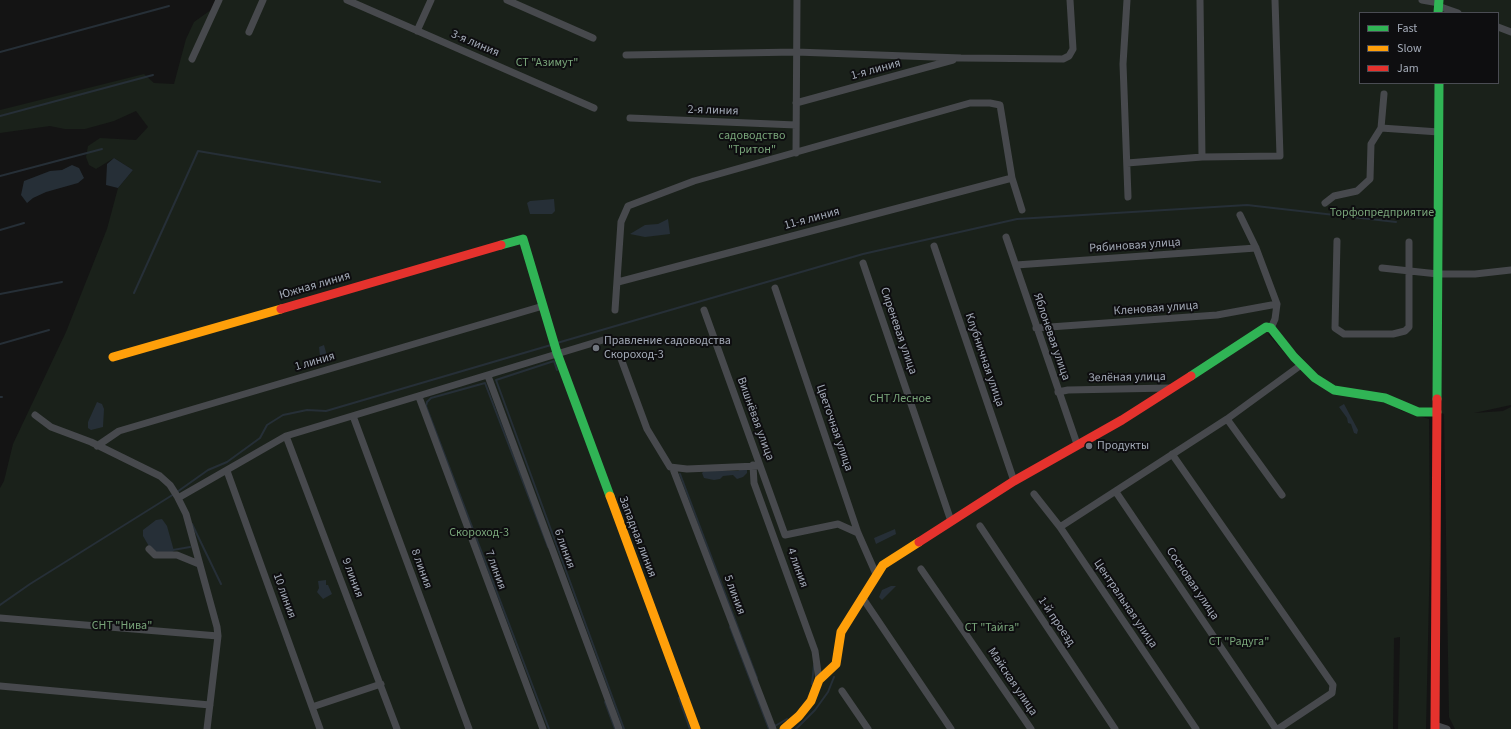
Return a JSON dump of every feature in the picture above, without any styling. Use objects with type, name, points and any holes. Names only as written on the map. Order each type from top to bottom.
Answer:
[{"type":"street","points":[[192,59],[218,0]]},
{"type":"street","points":[[249,32],[262,0]]},
{"type":"street","name":"3-я линия","points":[[347,0],[594,108]]},
{"type":"street","points":[[417,31],[431,0]]},
{"type":"street","points":[[507,0],[592,38]]},
{"type":"street","points":[[796,153],[797,0]]},
{"type":"street","points":[[626,55],[796,52],[961,58],[1066,58],[1072,49],[1070,0]]},
{"type":"street","points":[[1127,0],[1123,64],[1128,197]]},
{"type":"street","points":[[1200,0],[1202,158]]},
{"type":"street","points":[[1127,163],[1202,158],[1280,156],[1275,0]]},
{"type":"street","points":[[1422,0],[1456,12]]},
{"type":"street","points":[[1499,27],[1511,32]]},
{"type":"street","name":"1-я линия","points":[[796,104],[961,58]]},
{"type":"street","points":[[1439,84],[1435,727],[1447,729]]},
{"type":"street","points":[[1325,202],[1334,196],[1357,191],[1366,185],[1370,180],[1371,144],[1381,128],[1384,94]]},
{"type":"street","points":[[615,310],[621,222],[628,206],[694,182],[970,103],[990,102],[1000,105],[1012,178],[1022,210]]},
{"type":"street","name":"2-я линия","points":[[630,118],[796,125]]},
{"type":"street","points":[[1381,128],[1439,132]]},
{"type":"street","name":"11-я линия","points":[[618,282],[1012,178]]},
{"type":"street","points":[[1240,216],[1256,248],[1277,304],[1275,319],[1271,328]]},
{"type":"street","name":"Яблоневая улица","points":[[1006,237],[1077,444]]},
{"type":"street","name":"Западная линия","points":[[523,239],[555,347],[696,729]]},
{"type":"street","name":"Южная линия","points":[[114,357],[523,239]]},
{"type":"street","points":[[1337,241],[1336,328],[1344,334],[1393,334],[1405,331],[1409,326],[1409,242]]},
{"type":"street","name":"Клубничная улица","points":[[934,246],[1014,481]]},
{"type":"street","name":"Рябиновая улица","points":[[1016,265],[1256,248]]},
{"type":"street","name":"Сиреневая улица","points":[[862,262],[951,521]]},
{"type":"street","points":[[1382,268],[1438,274],[1475,274],[1511,270]]},
{"type":"street","name":"Цветочная улица","points":[[775,288],[858,533],[876,574]]},
{"type":"street","name":"Кленовая улица","points":[[1036,328],[1217,315],[1277,304]]},
{"type":"street","name":"1 линия","points":[[97,446],[119,431],[543,306]]},
{"type":"street","name":"Вишнёвая улица","points":[[704,310],[786,535],[838,524],[858,533]]},
{"type":"street","points":[[784,729],[799,716],[811,701],[819,680],[836,664],[841,632],[883,565],[1014,481],[1077,444],[1122,420],[1173,388],[1248,337],[1266,327],[1271,328],[1301,365],[1315,378],[1334,390],[1385,398],[1418,412],[1437,412]]},
{"type":"street","points":[[178,495],[227,471],[286,436],[488,376],[555,347],[603,340]]},
{"type":"street","name":"5 линия","points":[[620,356],[647,429],[670,467],[673,469],[773,729]]},
{"type":"street","points":[[1060,527],[1116,492],[1226,419],[1301,365]]},
{"type":"street","name":"6 линия","points":[[488,376],[619,729]]},
{"type":"street","name":"Зелёная улица","points":[[1058,392],[1068,390],[1173,388]]},
{"type":"street","name":"7 линия","points":[[419,397],[543,729]]},
{"type":"street","points":[[35,415],[51,427],[91,442],[160,476],[178,495],[186,514],[199,564],[213,608],[218,636],[207,729]]},
{"type":"street","name":"8 линия","points":[[353,416],[468,729]]},
{"type":"street","points":[[1226,419],[1282,495]]},
{"type":"street","name":"9 линия","points":[[286,436],[397,729]]},
{"type":"street","points":[[1172,454],[1333,685],[1332,693],[1277,729]]},
{"type":"street","points":[[673,469],[753,465],[761,467]]},
{"type":"street","name":"4 линия","points":[[753,465],[754,483],[815,651],[819,680]]},
{"type":"street","name":"10 линия","points":[[227,471],[320,729]]},
{"type":"street","name":"Сосновая улица","points":[[1116,492],[1277,729]]},
{"type":"street","name":"Центральная улица","points":[[1034,494],[1060,527],[1196,729]]},
{"type":"street","name":"1-й проезд","points":[[980,526],[1115,729]]},
{"type":"street","points":[[149,549],[155,555],[177,555],[199,564]]},
{"type":"street","name":"Майская улица","points":[[921,569],[1031,729]]},
{"type":"street","points":[[862,597],[951,729]]},
{"type":"street","points":[[0,618],[218,636]]},
{"type":"street","points":[[312,707],[381,684]]},
{"type":"street","points":[[0,686],[210,705]]},
{"type":"street","points":[[842,690],[868,729]]},
{"type":"green space","points":[[219,0],[1511,0],[1511,405],[1474,413],[1503,411],[1511,407],[1511,729],[1455,729],[1449,717],[1444,414],[1429,408],[1416,408],[1337,388],[1324,381],[1274,329],[1268,334],[1299,369],[1315,382],[1383,401],[1402,411],[1429,419],[1430,551],[1426,729],[1398,729],[1400,637],[1394,638],[1393,729],[0,729],[0,488],[4,481],[13,444],[66,332],[107,229],[118,188],[133,170],[114,158],[96,169],[89,165],[86,157],[88,146],[100,138],[136,140],[148,127],[136,111],[114,121],[85,129],[65,129],[50,126],[0,133],[0,110],[144,74],[154,83],[174,84],[186,39],[194,22],[215,7]]},
{"type":"shaded area","points":[[114,158],[133,170],[118,188],[106,185],[107,164]]},
{"type":"shaded area","points":[[72,165],[79,168],[84,178],[78,183],[46,192],[33,198],[27,203],[21,195],[24,181],[50,171],[62,170]]},
{"type":"shaded area","points":[[554,199],[555,211],[552,214],[530,214],[527,203],[530,201]]},
{"type":"shaded area","points":[[668,219],[670,234],[645,237],[630,234],[645,225],[658,224]]},
{"type":"shaded area","points":[[324,345],[327,356],[323,359],[320,356],[319,347]]},
{"type":"shaded area","points":[[97,402],[102,404],[104,409],[103,427],[91,430],[88,428],[88,422]]},
{"type":"shaded area","points":[[1344,404],[1358,430],[1357,434],[1354,433],[1351,424],[1348,423],[1347,418],[1339,407]]},
{"type":"shaded area","points":[[743,468],[747,468],[747,473],[743,477],[737,479],[733,475],[723,476],[720,479],[714,480],[704,478],[702,473],[704,471],[738,471]]},
{"type":"shaded area","points":[[162,519],[167,526],[174,551],[168,555],[157,554],[150,548],[143,536],[143,530],[156,520]]},
{"type":"shaded area","points":[[895,529],[896,534],[876,544],[874,538]]},
{"type":"shaded area","points":[[326,580],[326,585],[328,585],[332,594],[323,599],[317,592],[319,588],[318,581]]},
{"type":"shaded area","points":[[891,586],[896,586],[882,600],[879,597],[882,590]]},
{"type":"waterway","points":[[0,52],[169,6]]},
{"type":"waterway","points":[[0,116],[153,75]]},
{"type":"waterway","points":[[0,176],[102,149]]},
{"type":"waterway","points":[[134,293],[198,151],[380,182]]},
{"type":"waterway","points":[[557,343],[863,254],[1017,219],[1247,205],[1396,222]]},
{"type":"waterway","points":[[0,230],[24,223]]},
{"type":"waterway","points":[[0,294],[62,282]]},
{"type":"waterway","points":[[0,344],[49,330]]},
{"type":"waterway","points":[[177,492],[208,470],[227,462],[260,438],[267,425],[283,415],[307,410],[326,411],[551,345]]},
{"type":"waterway","points":[[557,370],[554,361],[496,380],[624,729]]},
{"type":"waterway","points":[[548,547],[485,383],[431,398],[427,402],[426,406],[549,729]]},
{"type":"waterway","points":[[680,474],[757,678]]},
{"type":"waterway","points":[[0,605],[30,584],[174,494]]},
{"type":"waterway","points":[[192,524],[221,584]]},
{"type":"waterway","points":[[173,550],[190,547]]},
{"type":"waterway","points":[[730,627],[769,729]]},
{"type":"waterway","points":[[812,684],[814,665]]},
{"type":"waterway","points":[[796,729],[815,710],[828,692],[834,677]]},
{"type":"waterway","points":[[679,698],[690,729]]},
{"type":"waterway","points":[[605,702],[615,729]]},
{"type":"waterway","points":[[775,725],[787,719]]},
{"type":"traffic: fast","points":[[1438,12],[1439,0]]},
{"type":"traffic: fast","points":[[1437,399],[1439,84]]},
{"type":"traffic: fast","points":[[501,245],[523,239],[557,353],[610,496]]},
{"type":"traffic: fast","points":[[1191,376],[1266,327],[1271,328],[1294,357],[1315,378],[1334,390],[1385,398],[1418,412],[1437,412]]},
{"type":"traffic: slow","points":[[113,357],[281,309]]},
{"type":"traffic: slow","points":[[610,496],[696,729]]},
{"type":"traffic: slow","points":[[784,729],[799,716],[811,701],[819,680],[836,664],[841,632],[883,565],[919,542]]},
{"type":"traffic: jam","points":[[281,309],[501,245]]},
{"type":"traffic: jam","points":[[919,542],[1014,481],[1122,420],[1191,376]]},
{"type":"traffic: jam","points":[[1435,729],[1437,399]]},
{"type":"place","name":"Правление садоводства Скороход-3","points":[[596,348]]},
{"type":"place","name":"Продукты","points":[[1089,446]]},
{"type":"park label","name":"СТ \"Азимут\"","points":[[547,63]]},
{"type":"park label","name":"садоводство \"Тритон\"","points":[[752,143]]},
{"type":"park label","name":"Торфопредприятие","points":[[1382,213]]},
{"type":"park label","name":"СНТ Лесное","points":[[900,399]]},
{"type":"park label","name":"Скороход-3","points":[[479,533]]},
{"type":"park label","name":"СНТ \"Нива\"","points":[[122,626]]},
{"type":"park label","name":"СТ \"Тайга\"","points":[[992,628]]},
{"type":"park label","name":"СТ \"Радуга\"","points":[[1239,642]]}]
